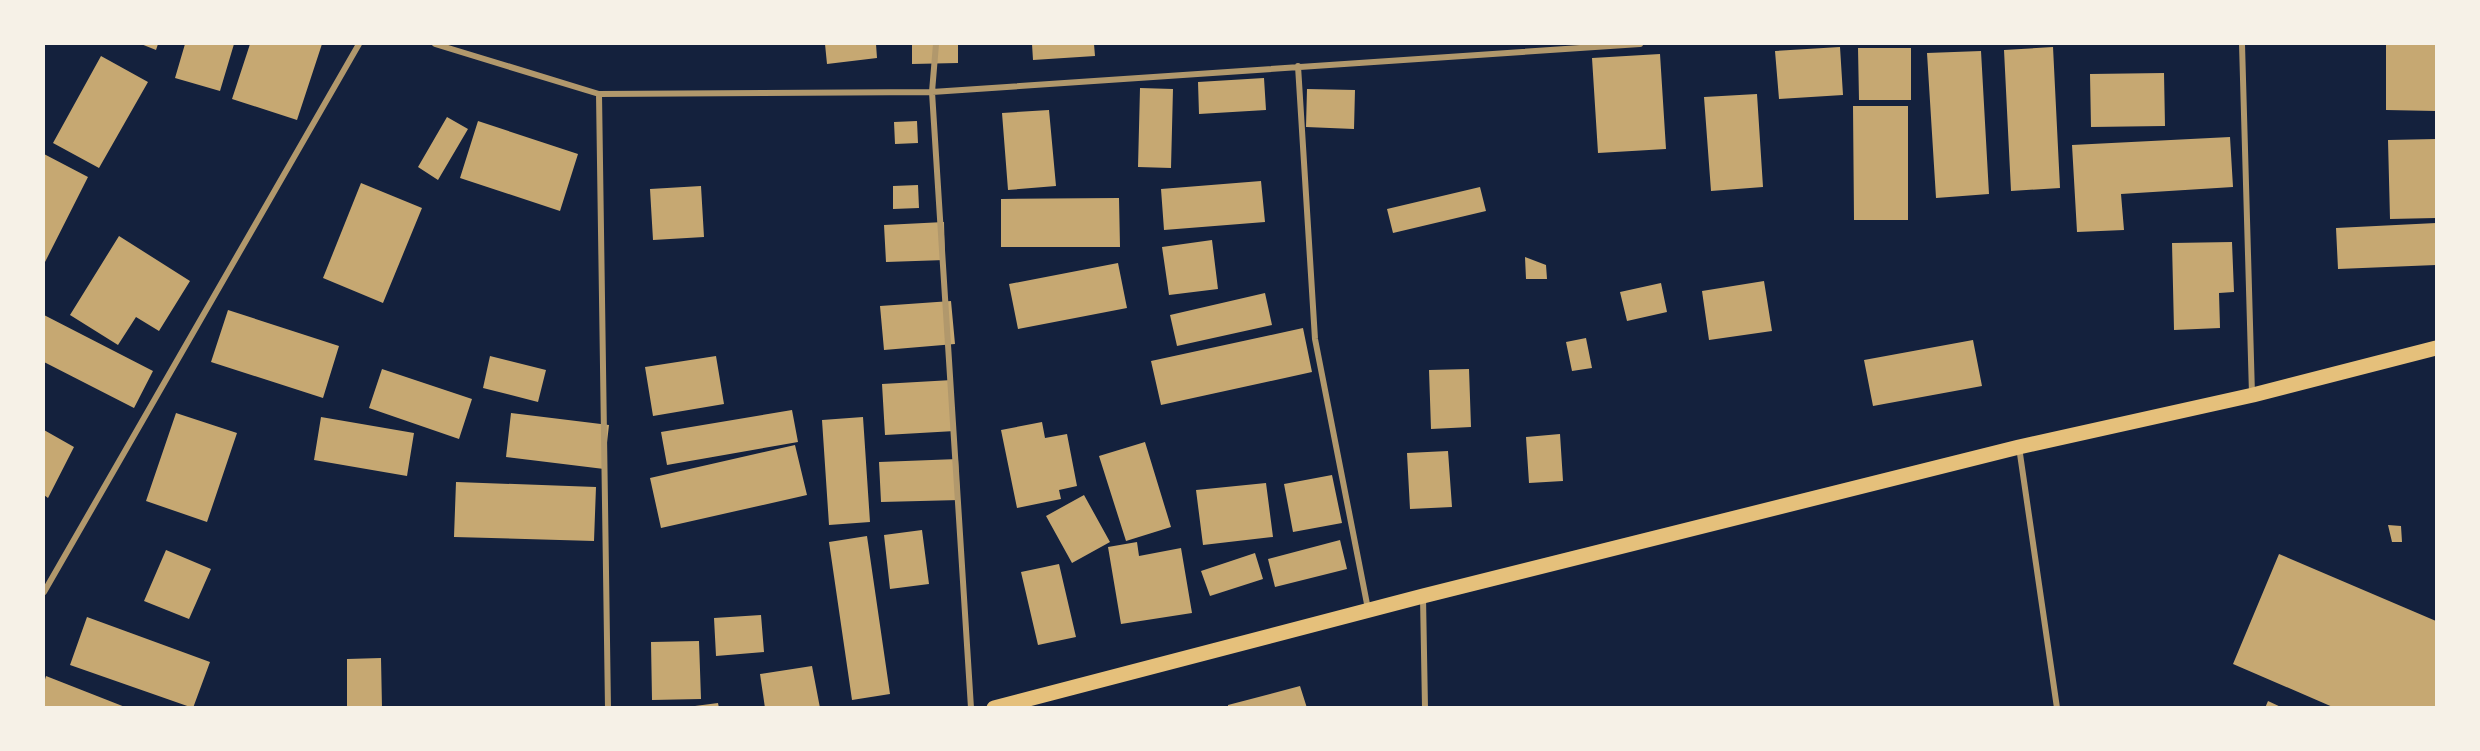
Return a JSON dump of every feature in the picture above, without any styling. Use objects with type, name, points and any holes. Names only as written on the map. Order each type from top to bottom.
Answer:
[{"type":"main road","points":[[994,708],[1368,610],[2019,447],[2253,395],[2436,348]]},
{"type":"street","points":[[44,592],[359,44]]},
{"type":"street","points":[[435,44],[599,94],[932,92],[1640,44]]},
{"type":"street","points":[[936,44],[932,92],[971,708]]},
{"type":"street","points":[[2242,44],[2253,395]]},
{"type":"street","points":[[1298,66],[1315,339],[1368,610]]},
{"type":"street","points":[[599,94],[608,708]]},
{"type":"street","points":[[2019,447],[2057,708]]},
{"type":"street","points":[[1423,596],[1425,708]]},
{"type":"building","points":[[141,44],[158,44],[156,50]]},
{"type":"building","points":[[185,44],[234,44],[220,91],[175,78]]},
{"type":"building","points":[[250,44],[322,44],[297,120],[232,99]]},
{"type":"building","points":[[825,44],[876,44],[877,58],[827,64]]},
{"type":"building","points":[[912,44],[958,44],[958,63],[912,64]]},
{"type":"building","points":[[1032,44],[1094,44],[1095,56],[1033,60]]},
{"type":"building","points":[[2386,44],[2436,44],[2436,111],[2386,110]]},
{"type":"building","points":[[1840,47],[1843,95],[1779,99],[1775,51]]},
{"type":"building","points":[[2053,47],[2060,188],[2011,191],[2004,50]]},
{"type":"building","points":[[1858,48],[1911,48],[1911,100],[1859,100]]},
{"type":"building","points":[[1981,51],[1989,194],[1936,198],[1927,53]]},
{"type":"building","points":[[1660,54],[1666,149],[1598,153],[1592,58]]},
{"type":"building","points":[[101,56],[148,82],[99,168],[53,143]]},
{"type":"building","points":[[2164,73],[2165,126],[2091,127],[2090,74]]},
{"type":"building","points":[[1264,78],[1266,110],[1199,114],[1198,82]]},
{"type":"building","points":[[1140,88],[1173,89],[1171,168],[1138,167]]},
{"type":"building","points":[[1307,89],[1355,90],[1354,129],[1306,127]]},
{"type":"building","points":[[1757,94],[1763,187],[1711,191],[1704,97]]},
{"type":"building","points":[[1853,106],[1908,106],[1908,220],[1854,220]]},
{"type":"building","points":[[1049,110],[1056,186],[1008,190],[1002,113]]},
{"type":"building","points":[[447,117],[468,129],[438,180],[418,167]]},
{"type":"building","points":[[478,121],[578,154],[560,211],[460,178]]},
{"type":"building","points":[[917,121],[918,143],[895,144],[894,122]]},
{"type":"building","points":[[2230,137],[2233,187],[2121,194],[2124,230],[2077,232],[2072,145]]},
{"type":"building","points":[[2436,139],[2436,218],[2390,219],[2388,140]]},
{"type":"building","points":[[44,154],[88,177],[44,264]]},
{"type":"building","points":[[1261,181],[1265,222],[1164,230],[1161,189]]},
{"type":"building","points":[[361,183],[422,208],[383,303],[323,278]]},
{"type":"building","points":[[918,185],[919,208],[893,209],[893,186]]},
{"type":"building","points":[[701,186],[704,237],[653,240],[650,189]]},
{"type":"building","points":[[1480,187],[1486,211],[1393,233],[1387,209]]},
{"type":"building","points":[[1119,198],[1120,247],[1001,247],[1001,199]]},
{"type":"building","points":[[944,222],[945,260],[886,262],[884,225]]},
{"type":"building","points":[[2436,223],[2436,265],[2338,269],[2336,228]]},
{"type":"building","points":[[119,236],[190,281],[159,331],[136,317],[118,345],[70,315]]},
{"type":"building","points":[[1212,240],[1218,289],[1169,295],[1162,247]]},
{"type":"building","points":[[2232,242],[2234,292],[2219,293],[2220,328],[2174,330],[2172,243]]},
{"type":"building","points":[[1525,257],[1546,265],[1547,279],[1526,279]]},
{"type":"building","points":[[1118,263],[1127,308],[1018,329],[1009,284]]},
{"type":"building","points":[[1764,281],[1772,331],[1709,340],[1702,291]]},
{"type":"building","points":[[1661,283],[1667,312],[1627,321],[1620,292]]},
{"type":"building","points":[[1265,293],[1272,325],[1177,346],[1170,315]]},
{"type":"building","points":[[951,301],[955,344],[884,350],[880,306]]},
{"type":"building","points":[[228,310],[339,346],[323,398],[211,362]]},
{"type":"building","points":[[44,315],[153,371],[134,408],[44,362]]},
{"type":"building","points":[[1303,328],[1312,372],[1161,405],[1151,361]]},
{"type":"building","points":[[1586,338],[1592,368],[1572,371],[1566,342]]},
{"type":"building","points":[[1973,340],[1982,386],[1873,406],[1864,360]]},
{"type":"building","points":[[490,356],[546,370],[538,402],[483,388]]},
{"type":"building","points":[[716,356],[724,404],[653,416],[645,367]]},
{"type":"building","points":[[382,369],[472,399],[459,439],[369,408]]},
{"type":"building","points":[[1469,369],[1471,427],[1431,429],[1429,370]]},
{"type":"building","points":[[952,380],[955,431],[885,435],[882,384]]},
{"type":"building","points":[[792,410],[798,442],[667,465],[661,432]]},
{"type":"building","points":[[176,413],[237,433],[207,522],[146,501]]},
{"type":"building","points":[[511,413],[609,425],[604,469],[506,457]]},
{"type":"building","points":[[321,417],[414,433],[407,476],[314,460]]},
{"type":"building","points":[[863,417],[870,522],[829,525],[822,420]]},
{"type":"building","points":[[1042,422],[1045,438],[1067,434],[1077,486],[1059,490],[1061,499],[1017,508],[1001,430]]},
{"type":"building","points":[[44,430],[74,447],[48,498],[44,495]]},
{"type":"building","points":[[1560,434],[1563,481],[1529,483],[1526,437]]},
{"type":"building","points":[[1145,442],[1171,527],[1126,541],[1099,456]]},
{"type":"building","points":[[795,445],[807,495],[661,528],[650,478]]},
{"type":"building","points":[[1448,451],[1452,507],[1410,509],[1407,453]]},
{"type":"building","points":[[958,459],[960,500],[881,502],[879,462]]},
{"type":"building","points":[[1332,475],[1342,523],[1293,532],[1284,484]]},
{"type":"building","points":[[456,482],[596,487],[594,541],[454,537]]},
{"type":"building","points":[[1266,483],[1273,537],[1203,545],[1196,490]]},
{"type":"building","points":[[1084,495],[1110,542],[1072,563],[1046,516]]},
{"type":"building","points":[[2388,525],[2401,526],[2402,542],[2392,542]]},
{"type":"building","points":[[922,530],[929,584],[890,589],[884,535]]},
{"type":"building","points":[[867,536],[890,694],[852,700],[829,542]]},
{"type":"building","points":[[1340,540],[1347,569],[1275,587],[1268,559]]},
{"type":"building","points":[[1137,542],[1139,556],[1181,548],[1192,613],[1121,624],[1108,547]]},
{"type":"building","points":[[166,550],[211,569],[189,619],[144,601]]},
{"type":"building","points":[[1255,553],[1263,579],[1210,596],[1201,571]]},
{"type":"building","points":[[2279,554],[2436,621],[2436,708],[2335,708],[2233,664]]},
{"type":"building","points":[[1059,564],[1076,637],[1038,645],[1021,572]]},
{"type":"building","points":[[761,615],[764,652],[716,656],[714,618]]},
{"type":"building","points":[[87,617],[210,662],[193,708],[70,665]]},
{"type":"building","points":[[699,641],[701,699],[652,700],[651,642]]},
{"type":"building","points":[[381,658],[382,708],[347,708],[347,659]]},
{"type":"building","points":[[812,666],[820,708],[765,708],[760,674]]},
{"type":"building","points":[[46,676],[125,707],[125,708],[44,708]]},
{"type":"building","points":[[1300,686],[1307,708],[1228,708],[1228,705]]},
{"type":"building","points":[[2268,701],[2283,708],[2265,708]]},
{"type":"building","points":[[718,703],[719,708],[696,708],[695,706]]}]
